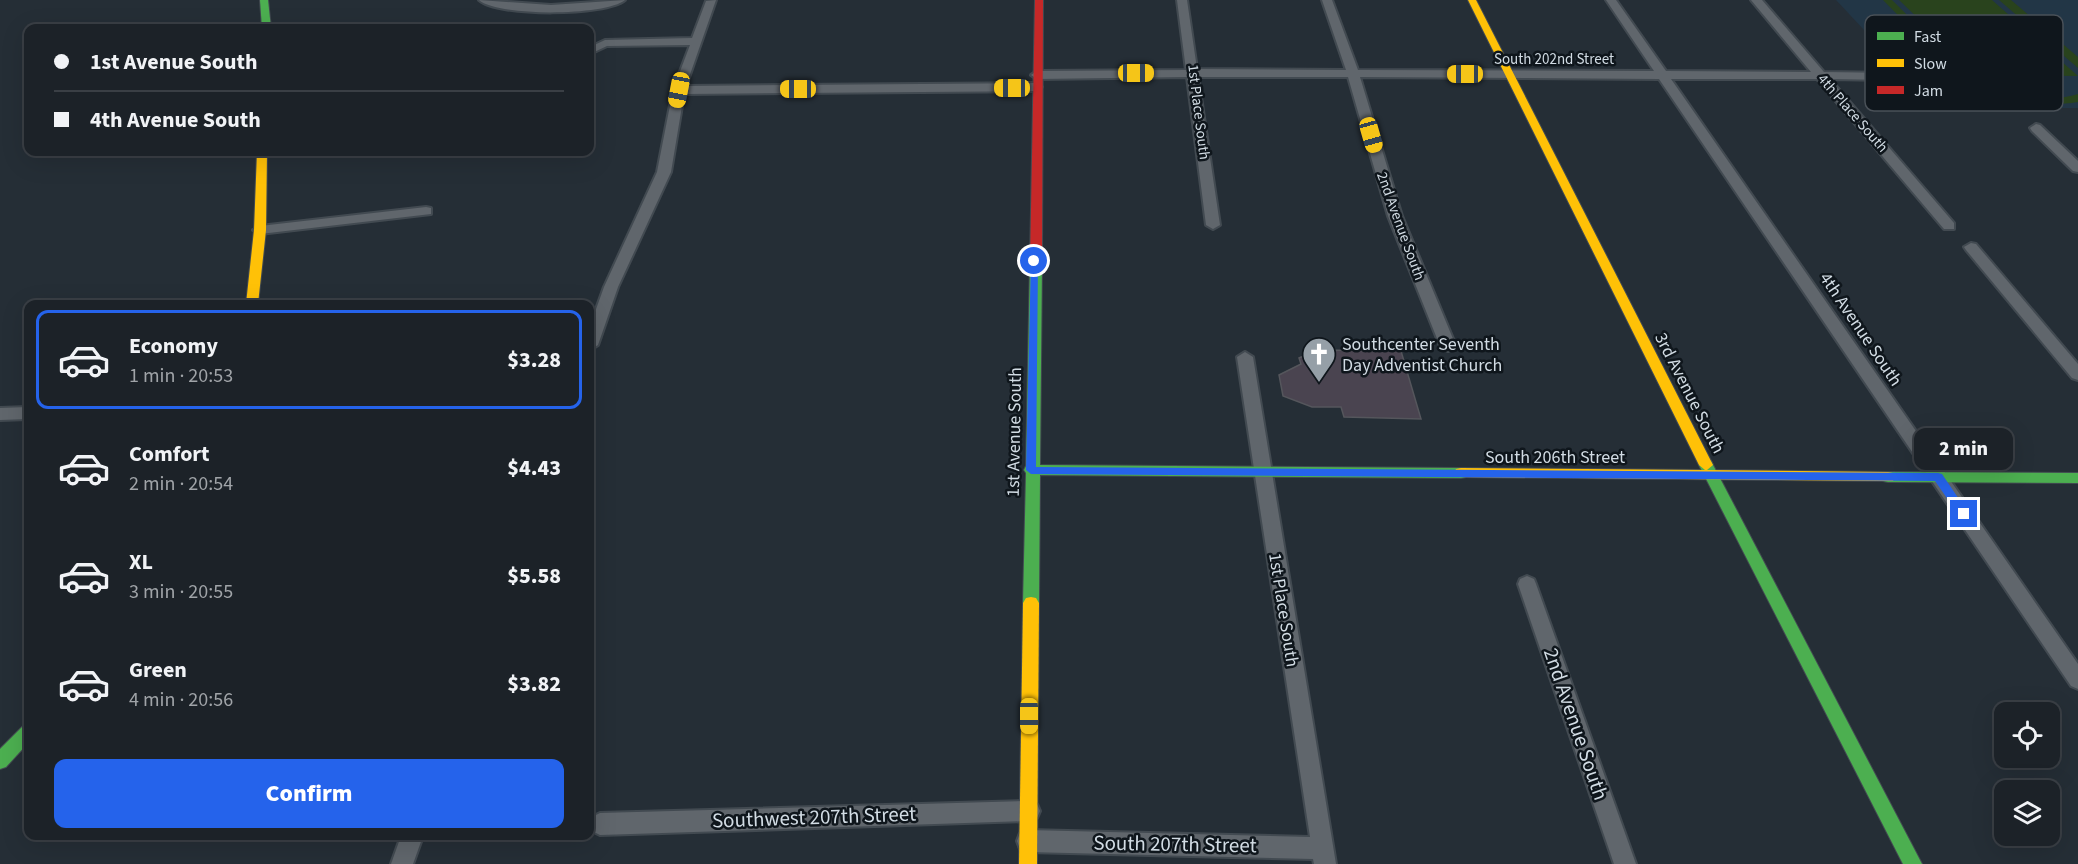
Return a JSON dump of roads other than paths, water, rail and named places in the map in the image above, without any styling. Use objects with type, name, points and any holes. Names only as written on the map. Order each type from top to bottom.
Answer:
[{"type":"street","points":[[264,0],[267,24]]},
{"type":"street","points":[[484,0],[505,7],[585,6],[619,0]]},
{"type":"street","name":"1st Avenue South","points":[[1028,864],[1031,470],[1039,0]]},
{"type":"street","name":"1st Place South","points":[[1182,0],[1214,225]]},
{"type":"street","name":"2nd Avenue South","points":[[1328,0],[1353,74],[1395,216],[1448,346]]},
{"type":"street","name":"3rd Avenue South","points":[[1472,0],[1711,476],[1913,864]]},
{"type":"street","name":"4th Avenue South","points":[[1611,0],[2078,680]]},
{"type":"street","name":"4th Place South","points":[[1756,0],[1949,226]]},
{"type":"street","points":[[594,333],[610,287],[664,172],[679,90],[711,1]]},
{"type":"street","points":[[594,49],[605,43],[697,41]]},
{"type":"street","name":"South 202nd Street","points":[[679,90],[1037,81],[1194,73],[1865,76]]},
{"type":"street","points":[[2036,128],[2078,168]]},
{"type":"street","points":[[252,300],[260,230],[262,156]]},
{"type":"street","points":[[260,230],[426,211]]},
{"type":"street","points":[[1971,247],[2078,374]]},
{"type":"street","name":"1st Place South","points":[[1245,357],[1324,856]]},
{"type":"street","points":[[0,414],[24,414]]},
{"type":"street","name":"South 206th Street","points":[[1031,470],[2078,478]]},
{"type":"street","name":"2nd Avenue South","points":[[1527,584],[1625,864]]},
{"type":"street","points":[[0,761],[24,736]]},
{"type":"street","name":"Southwest 207th Street","points":[[600,824],[1029,811]]},
{"type":"street","points":[[402,864],[411,840]]},
{"type":"street","name":"South 207th Street","points":[[1028,841],[1324,856]]},
{"type":"place","name":"Southcenter Seventh Day Adventist Church","points":[[1319,383]]}]
